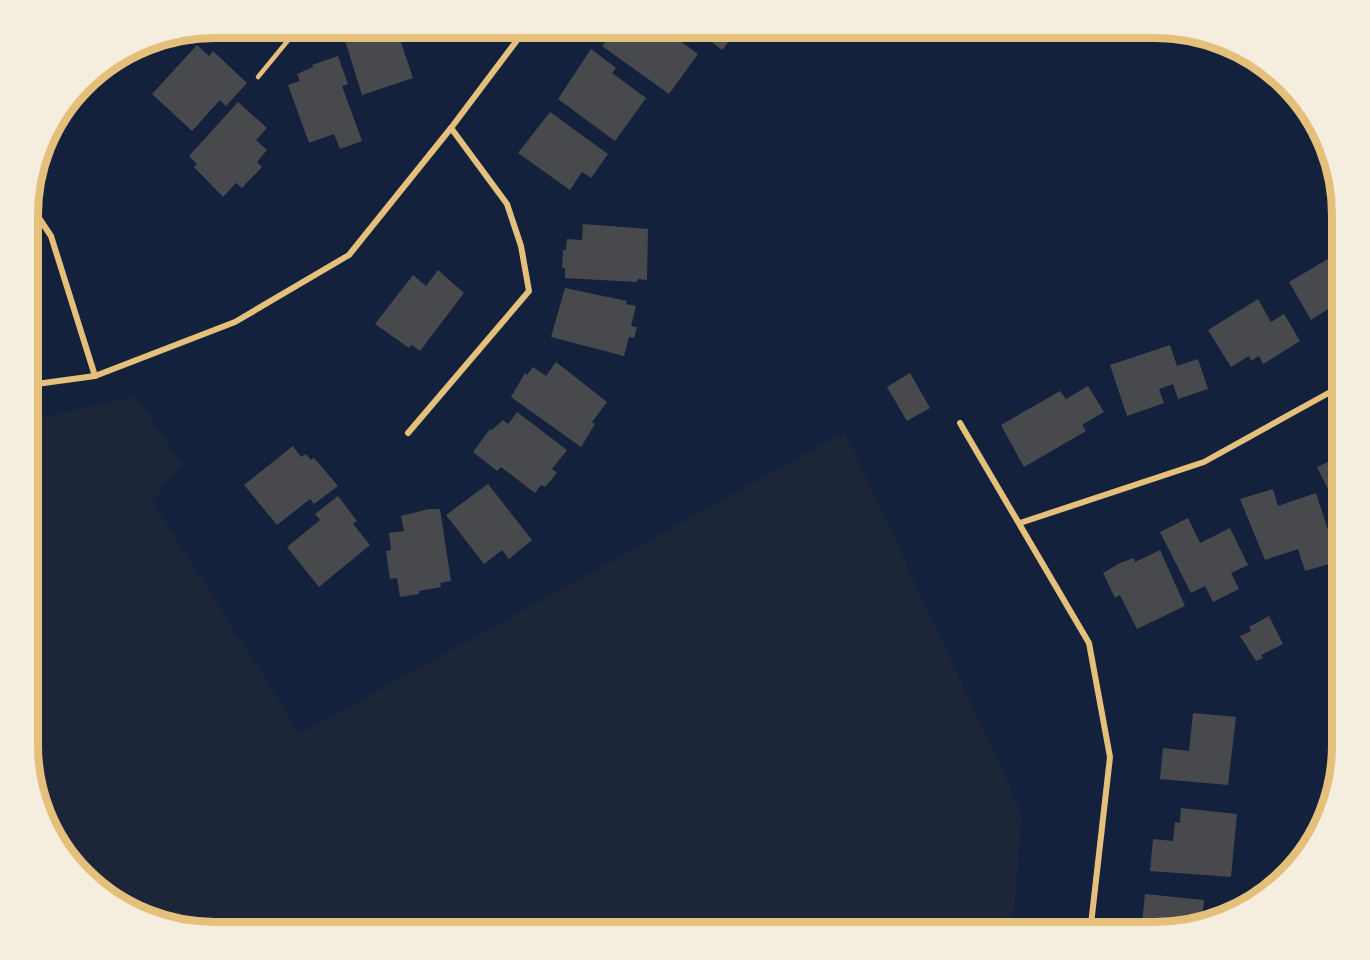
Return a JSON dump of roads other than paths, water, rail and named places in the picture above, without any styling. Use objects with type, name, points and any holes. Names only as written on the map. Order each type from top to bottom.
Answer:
[{"type":"street","points":[[38,384],[95,376],[235,322],[349,255],[451,128],[519,37]]},
{"type":"street","points":[[408,433],[530,291],[521,246],[507,204],[451,128]]},
{"type":"street","points":[[38,217],[51,236],[95,376]]},
{"type":"street","points":[[1020,523],[1204,462],[1332,391]]},
{"type":"street","points":[[960,423],[1089,643],[1110,757],[1091,922]]},
{"type":"lane","points":[[258,76],[291,37]]}]
